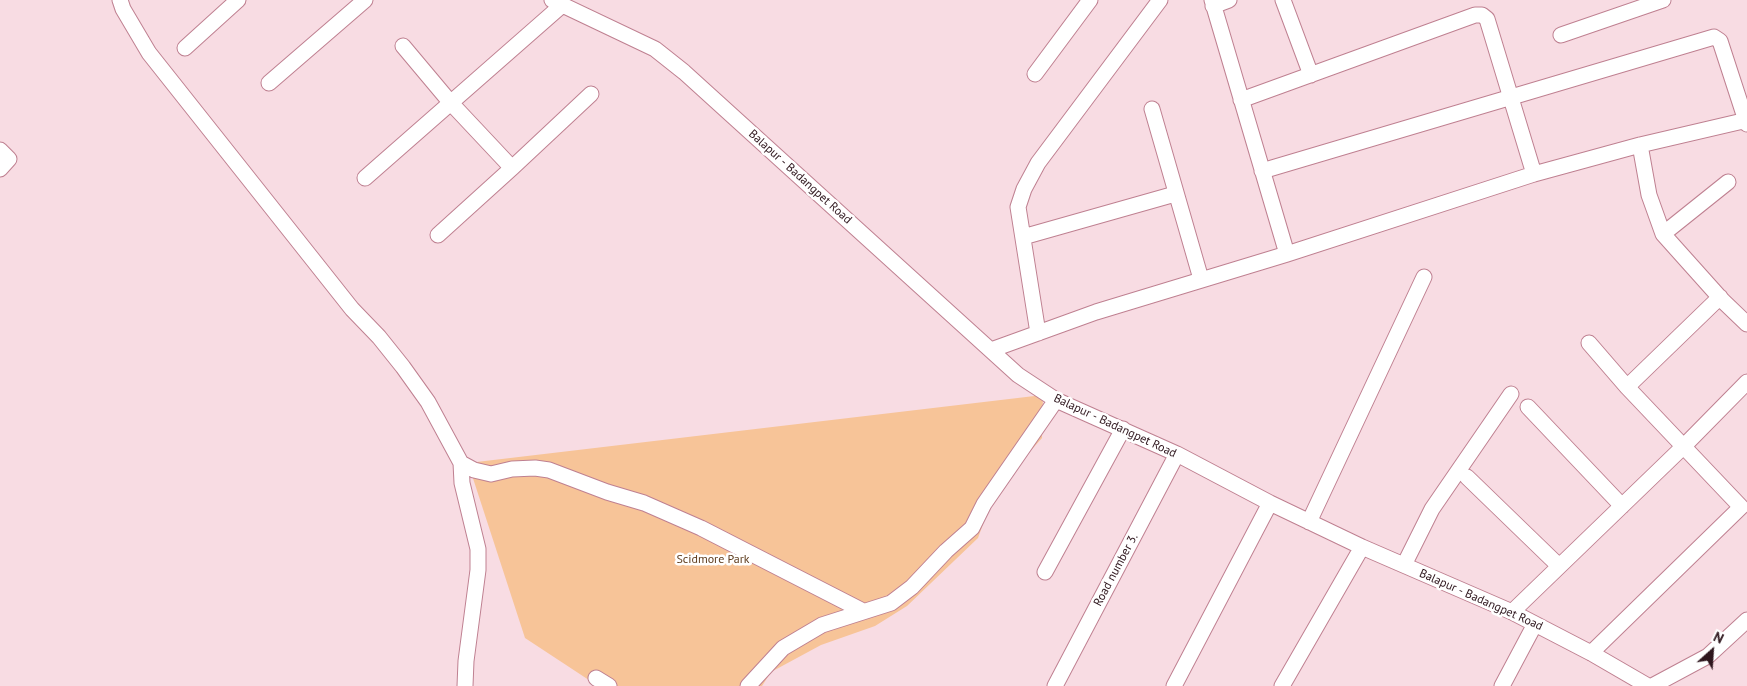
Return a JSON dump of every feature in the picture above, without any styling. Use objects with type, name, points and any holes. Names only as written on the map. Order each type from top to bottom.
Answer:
[{"type":"street","points":[[120,0],[123,9],[149,53],[352,309],[379,337],[403,367],[428,402],[459,459],[462,483],[478,549],[478,570],[466,661],[465,686]]},
{"type":"street","points":[[185,48],[238,0]]},
{"type":"street","points":[[269,83],[365,0]]},
{"type":"street","points":[[1034,74],[1090,0]]},
{"type":"street","points":[[1038,333],[1018,207],[1024,189],[1038,163],[1160,0]]},
{"type":"street","points":[[1229,0],[1212,3],[1287,254]]},
{"type":"street","points":[[1283,0],[1311,74]]},
{"type":"street","points":[[1561,35],[1663,0]]},
{"type":"street","points":[[365,178],[556,3]]},
{"type":"street","name":"Balapur - Badangpet Road","points":[[556,3],[655,49],[684,72],[1018,376],[1056,400],[1177,454],[1270,503],[1362,547],[1512,612],[1591,653],[1648,686]]},
{"type":"street","points":[[1241,100],[1476,15],[1482,15],[1487,19],[1534,174]]},
{"type":"street","points":[[991,350],[1096,312],[1287,254],[1534,174],[1640,145],[1746,121],[1720,41],[1714,37],[1262,171]]},
{"type":"street","points":[[402,46],[450,102],[512,168]]},
{"type":"street","points":[[438,235],[591,94]]},
{"type":"street","points":[[1152,109],[1201,279]]},
{"type":"street","points":[[1640,145],[1648,195],[1663,234],[1747,324]]},
{"type":"street","points":[[0,150],[9,159],[0,169]]},
{"type":"street","points":[[1663,234],[1728,182]]},
{"type":"street","points":[[1023,237],[1175,194]]},
{"type":"street","points":[[1309,522],[1424,277]]},
{"type":"street","points":[[1627,386],[1720,296]]},
{"type":"street","points":[[1588,343],[1684,446],[1745,507],[1591,653]]},
{"type":"street","points":[[1512,612],[1684,446],[1747,382]]},
{"type":"street","points":[[1404,566],[1432,509],[1511,394]]},
{"type":"street","points":[[748,686],[782,648],[822,625],[874,610],[891,603],[912,587],[946,551],[972,528],[984,504],[1056,400]]},
{"type":"street","points":[[1528,407],[1622,506]]},
{"type":"street","points":[[1045,572],[1123,429]]},
{"type":"street","name":"Road number 3.","points":[[1055,686],[1177,454]]},
{"type":"street","points":[[459,459],[474,470],[491,474],[512,469],[535,468],[549,470],[607,492],[644,503],[701,528],[863,612]]},
{"type":"street","points":[[1467,477],[1559,566]]},
{"type":"street","points":[[1174,686],[1270,503]]},
{"type":"street","points":[[1282,686],[1362,547]]},
{"type":"street","points":[[1652,686],[1708,656],[1747,620]]},
{"type":"street","points":[[1502,686],[1535,624]]},
{"type":"green space","name":"Scidmore Park","points":[[1043,395],[1042,438],[995,491],[978,538],[907,606],[875,626],[821,645],[771,672],[762,686],[598,686],[525,638],[468,463]]}]
